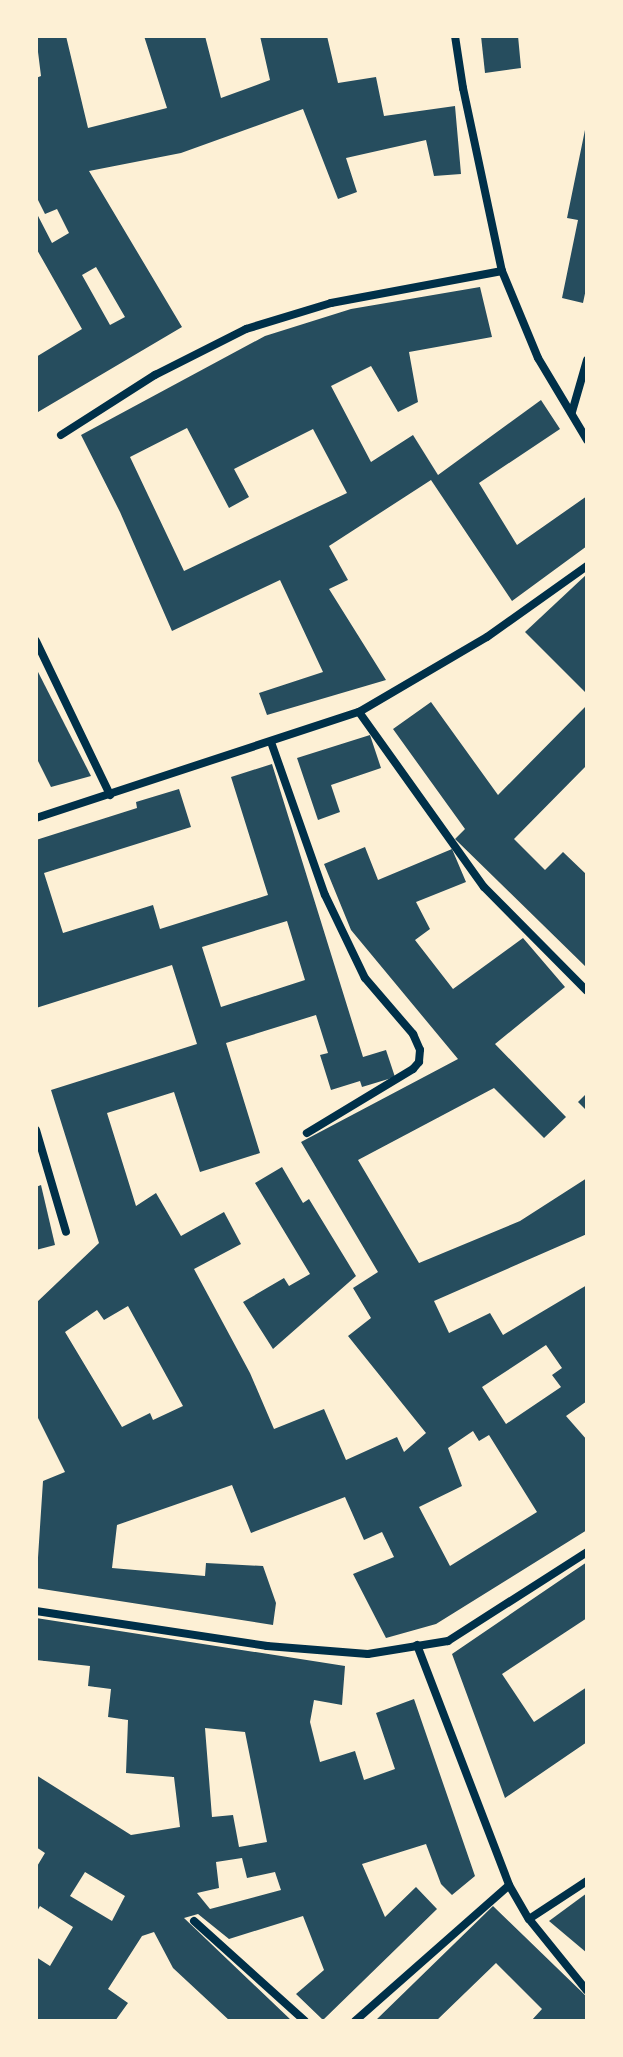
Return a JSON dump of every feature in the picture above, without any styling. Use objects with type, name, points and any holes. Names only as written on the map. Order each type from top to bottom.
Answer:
[{"type":"street","points":[[455,36],[502,271],[538,358],[587,440]]},
{"type":"street","points":[[61,435],[155,375],[246,329],[331,303],[502,271]]},
{"type":"street","points":[[572,412],[587,360]]},
{"type":"street","points":[[36,818],[359,712],[487,637],[587,566]]},
{"type":"street","points":[[36,641],[110,795]]},
{"type":"street","points":[[359,712],[484,887],[587,991]]},
{"type":"street","points":[[271,742],[325,895],[365,978],[413,1034],[420,1050],[419,1062],[413,1069],[307,1133]]},
{"type":"street","points":[[36,1130],[66,1232]]},
{"type":"street","points":[[36,1611],[326,1653],[368,1654],[448,1641],[587,1552]]},
{"type":"street","points":[[417,1645],[509,1885],[529,1919],[587,1991]]},
{"type":"street","points":[[529,1919],[587,1881]]},
{"type":"street","points":[[355,2021],[509,1885]]},
{"type":"street","points":[[194,1921],[305,2021]]},
{"type":"building","points":[[36,36],[66,36],[88,128],[167,108],[144,36],[205,36],[221,98],[270,80],[260,36],[327,36],[338,83],[376,77],[384,116],[455,106],[461,174],[434,176],[426,140],[346,158],[357,192],[338,199],[303,109],[181,153],[89,171],[182,327],[38,412],[36,357],[82,329],[36,248],[36,212],[52,243],[69,233],[57,209],[45,214],[36,196],[36,78],[41,76]],"holes":[[[96,267],[125,317],[110,325],[82,275]]]},
{"type":"building","points":[[481,36],[518,36],[521,68],[485,73]]},
{"type":"building","points":[[586,125],[587,284],[583,303],[562,298],[578,220],[567,218]]},
{"type":"building","points":[[480,287],[492,337],[409,352],[418,402],[398,412],[371,366],[331,386],[371,462],[413,435],[438,475],[541,400],[560,429],[479,483],[517,545],[587,496],[587,546],[512,601],[431,480],[329,546],[348,580],[329,589],[386,680],[267,715],[259,693],[323,672],[280,580],[172,631],[120,512],[81,435],[265,336],[351,309]],"holes":[[[187,428],[229,508],[249,497],[234,469],[313,429],[347,493],[184,571],[130,457]]]},
{"type":"building","points":[[587,574],[587,694],[525,632]]},
{"type":"building","points":[[36,668],[91,776],[51,787],[36,757]]},
{"type":"building","points":[[431,702],[498,795],[587,705],[587,765],[514,839],[545,870],[563,852],[587,875],[587,968],[455,839],[465,829],[393,729]]},
{"type":"building","points":[[370,735],[381,768],[331,785],[340,812],[318,820],[297,758]]},
{"type":"building","points":[[272,764],[363,1057],[386,1050],[395,1077],[362,1087],[360,1081],[331,1090],[320,1055],[328,1053],[316,1015],[226,1043],[260,1153],[200,1172],[174,1092],[107,1113],[136,1206],[156,1193],[181,1236],[224,1212],[241,1244],[194,1269],[250,1373],[274,1429],[324,1409],[346,1460],[397,1437],[404,1452],[426,1433],[348,1336],[371,1318],[353,1288],[378,1272],[301,1142],[458,1059],[351,930],[324,864],[365,847],[378,880],[452,849],[466,882],[416,902],[430,929],[415,940],[453,989],[523,938],[565,987],[495,1044],[566,1117],[544,1138],[494,1088],[358,1160],[419,1263],[520,1221],[587,1178],[587,1234],[434,1301],[449,1333],[490,1313],[503,1335],[587,1285],[587,1401],[566,1416],[587,1440],[587,1530],[436,1624],[386,1638],[353,1574],[394,1557],[382,1532],[364,1540],[345,1497],[251,1533],[232,1485],[117,1525],[112,1568],[205,1576],[206,1563],[263,1566],[276,1603],[273,1625],[36,1588],[43,1481],[65,1472],[36,1414],[36,1303],[99,1243],[51,1090],[197,1044],[172,965],[36,1008],[36,840],[137,808],[136,802],[179,789],[191,827],[44,873],[63,933],[153,905],[160,929],[268,895],[231,777]],"holes":[[[287,921],[305,980],[221,1007],[202,947]],[[128,1306],[183,1406],[153,1420],[150,1413],[122,1427],[65,1332],[97,1310],[104,1320]],[[546,1345],[562,1368],[552,1375],[561,1387],[506,1424],[482,1387]],[[473,1431],[479,1441],[489,1435],[537,1512],[450,1566],[419,1507],[462,1486],[448,1448]]]},
{"type":"building","points":[[587,1093],[587,1111],[578,1102]]},
{"type":"building","points":[[282,1167],[303,1203],[309,1199],[356,1276],[273,1349],[243,1302],[284,1278],[289,1286],[310,1274],[255,1183]]},
{"type":"building","points":[[41,1185],[55,1245],[36,1250],[36,1187]]},
{"type":"building","points":[[587,1562],[587,1618],[502,1674],[534,1722],[587,1687],[587,1742],[505,1798],[452,1654]]},
{"type":"building","points":[[36,1618],[345,1666],[342,1705],[314,1700],[310,1722],[320,1762],[355,1751],[364,1780],[395,1769],[376,1713],[414,1699],[475,1876],[452,1895],[441,1884],[426,1844],[362,1864],[385,1917],[416,1887],[437,1909],[323,2020],[296,1994],[324,1970],[303,1916],[229,1939],[198,1914],[184,1918],[292,2021],[230,2021],[173,1968],[154,1932],[142,1936],[108,1989],[128,2003],[115,2021],[36,2021],[36,1957],[50,1966],[73,1927],[40,1906],[36,1913],[36,1868],[45,1853],[36,1847],[36,1775],[131,1835],[180,1827],[174,1777],[126,1773],[128,1720],[108,1717],[111,1689],[88,1686],[90,1666],[36,1660]],"holes":[[[205,1728],[245,1732],[267,1842],[239,1847],[233,1815],[212,1817]],[[242,1858],[247,1878],[275,1872],[281,1890],[210,1909],[197,1893],[219,1888],[216,1862]],[[85,1872],[125,1896],[112,1921],[70,1896]]]},
{"type":"building","points":[[587,1893],[587,1953],[549,1921]]},
{"type":"building","points":[[493,1906],[587,1997],[587,2021],[531,2021],[542,2009],[496,1963],[436,2021],[375,2021]]}]
